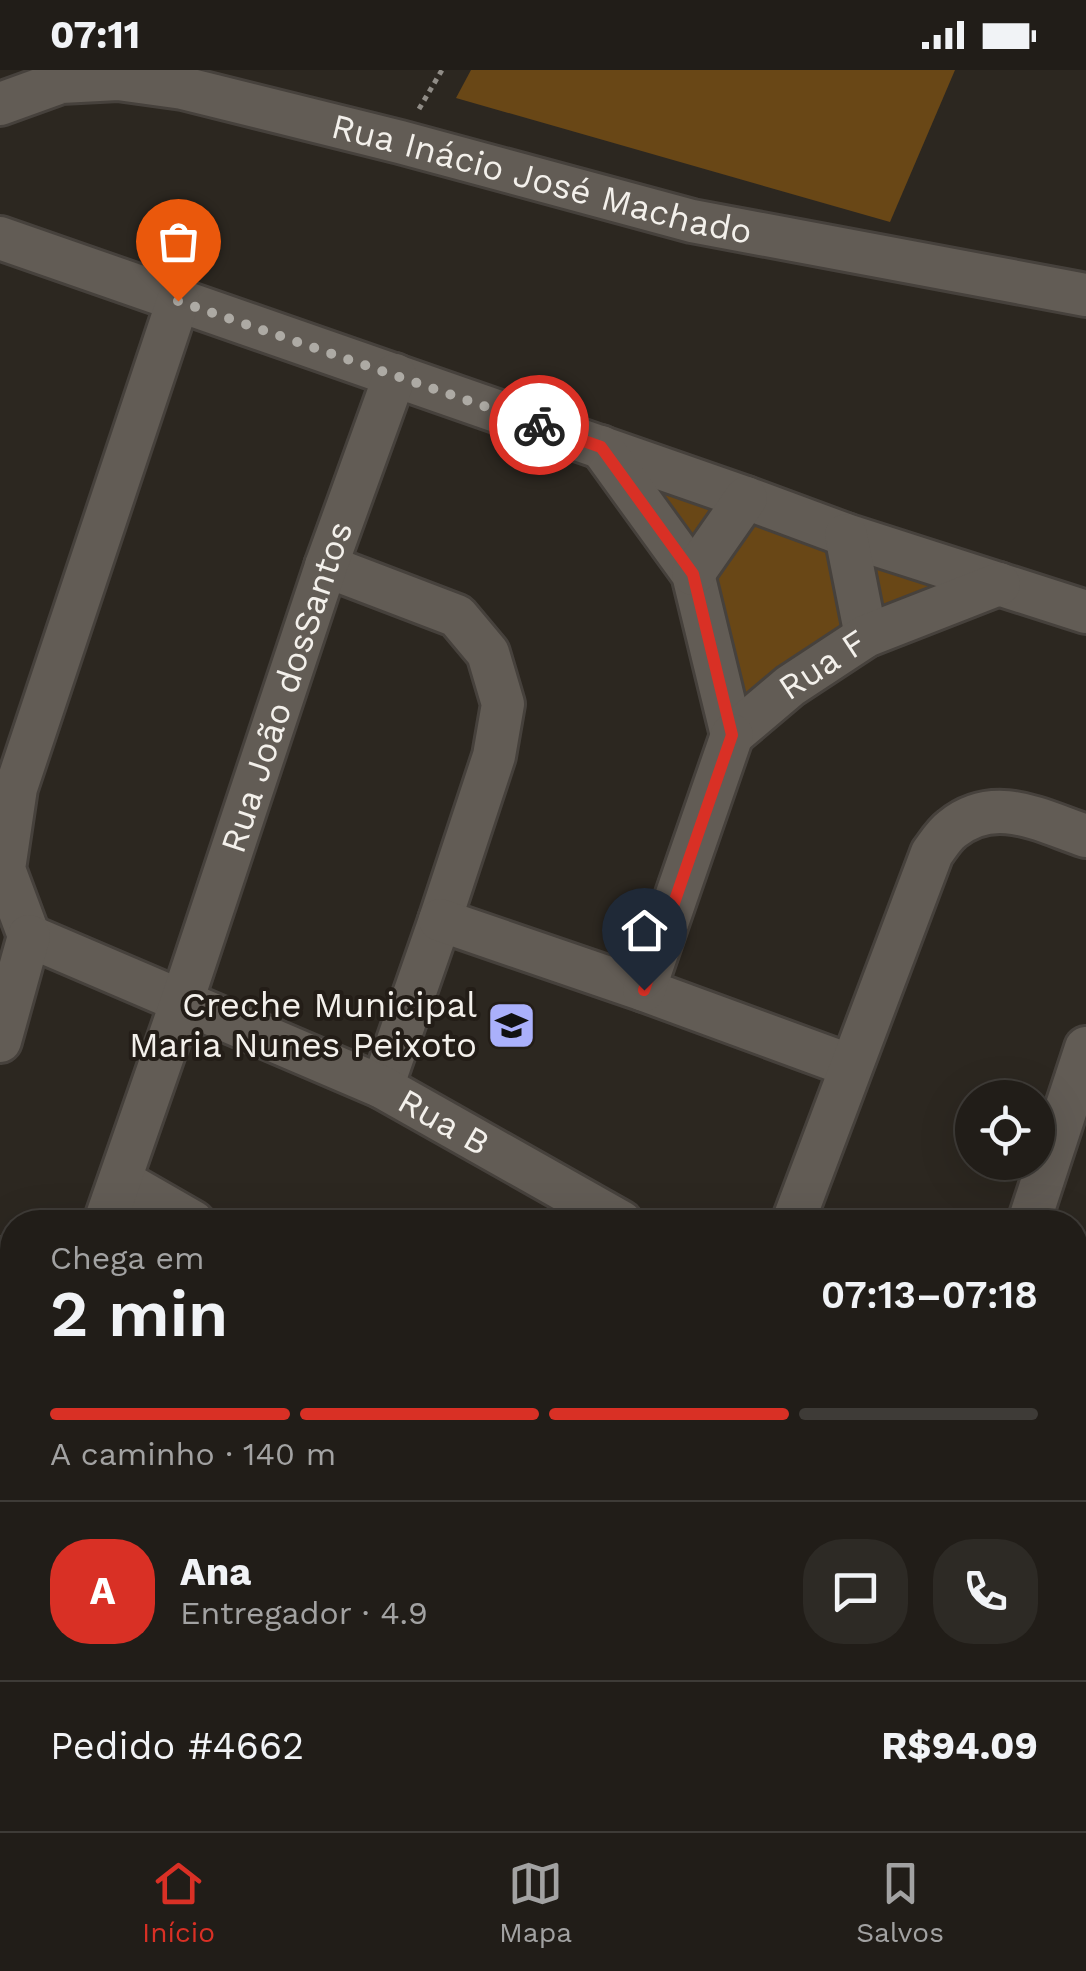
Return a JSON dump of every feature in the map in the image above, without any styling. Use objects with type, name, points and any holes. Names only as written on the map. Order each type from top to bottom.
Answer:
[{"type":"street","name":"Rua Inácio José Machado","points":[[0,104],[61,82],[118,79],[183,88],[400,142],[692,222],[1086,295]]},
{"type":"street","points":[[0,238],[846,536],[1086,612]]},
{"type":"street","points":[[0,1040],[29,936],[4,869],[16,788],[178,301]]},
{"type":"street","name":"Rua João dosSantos","points":[[109,1210],[326,566],[395,374]]},
{"type":"street","name":"Rua F","points":[[601,447],[693,574],[732,735],[790,686],[866,636],[999,584]]},
{"type":"street","points":[[693,574],[746,498]]},
{"type":"street","points":[[846,536],[866,636]]},
{"type":"street","points":[[326,566],[457,616],[488,653],[502,704],[494,756],[382,1087]]},
{"type":"street","points":[[644,990],[732,735]]},
{"type":"street","points":[[797,1210],[932,853],[951,829],[976,814],[1008,810],[1086,836]]},
{"type":"street","points":[[440,920],[851,1066]]},
{"type":"street","name":"Rua B","points":[[29,936],[382,1087],[599,1210]]},
{"type":"street","points":[[1039,1210],[1068,1173],[1086,1048]]},
{"type":"street","points":[[120,1180],[172,1210]]},
{"type":"path","points":[[400,142],[442,70]]},
{"type":"shaded area","points":[[471,70],[955,70],[890,222],[456,98]]},
{"type":"shaded area","points":[[639,473],[725,504],[692,548]]},
{"type":"shaded area","points":[[759,516],[834,545],[850,620],[743,703],[713,567]]},
{"type":"shaded area","points":[[863,561],[944,584],[874,616]]},
{"type":"way so far","points":[[178,301],[539,425]]},
{"type":"place","name":"Creche Municipal Maria Nunes Peixoto","points":[[512,1025]]},
{"type":"route","points":[[539,425],[601,447],[693,574],[732,735],[644,990]]}]
